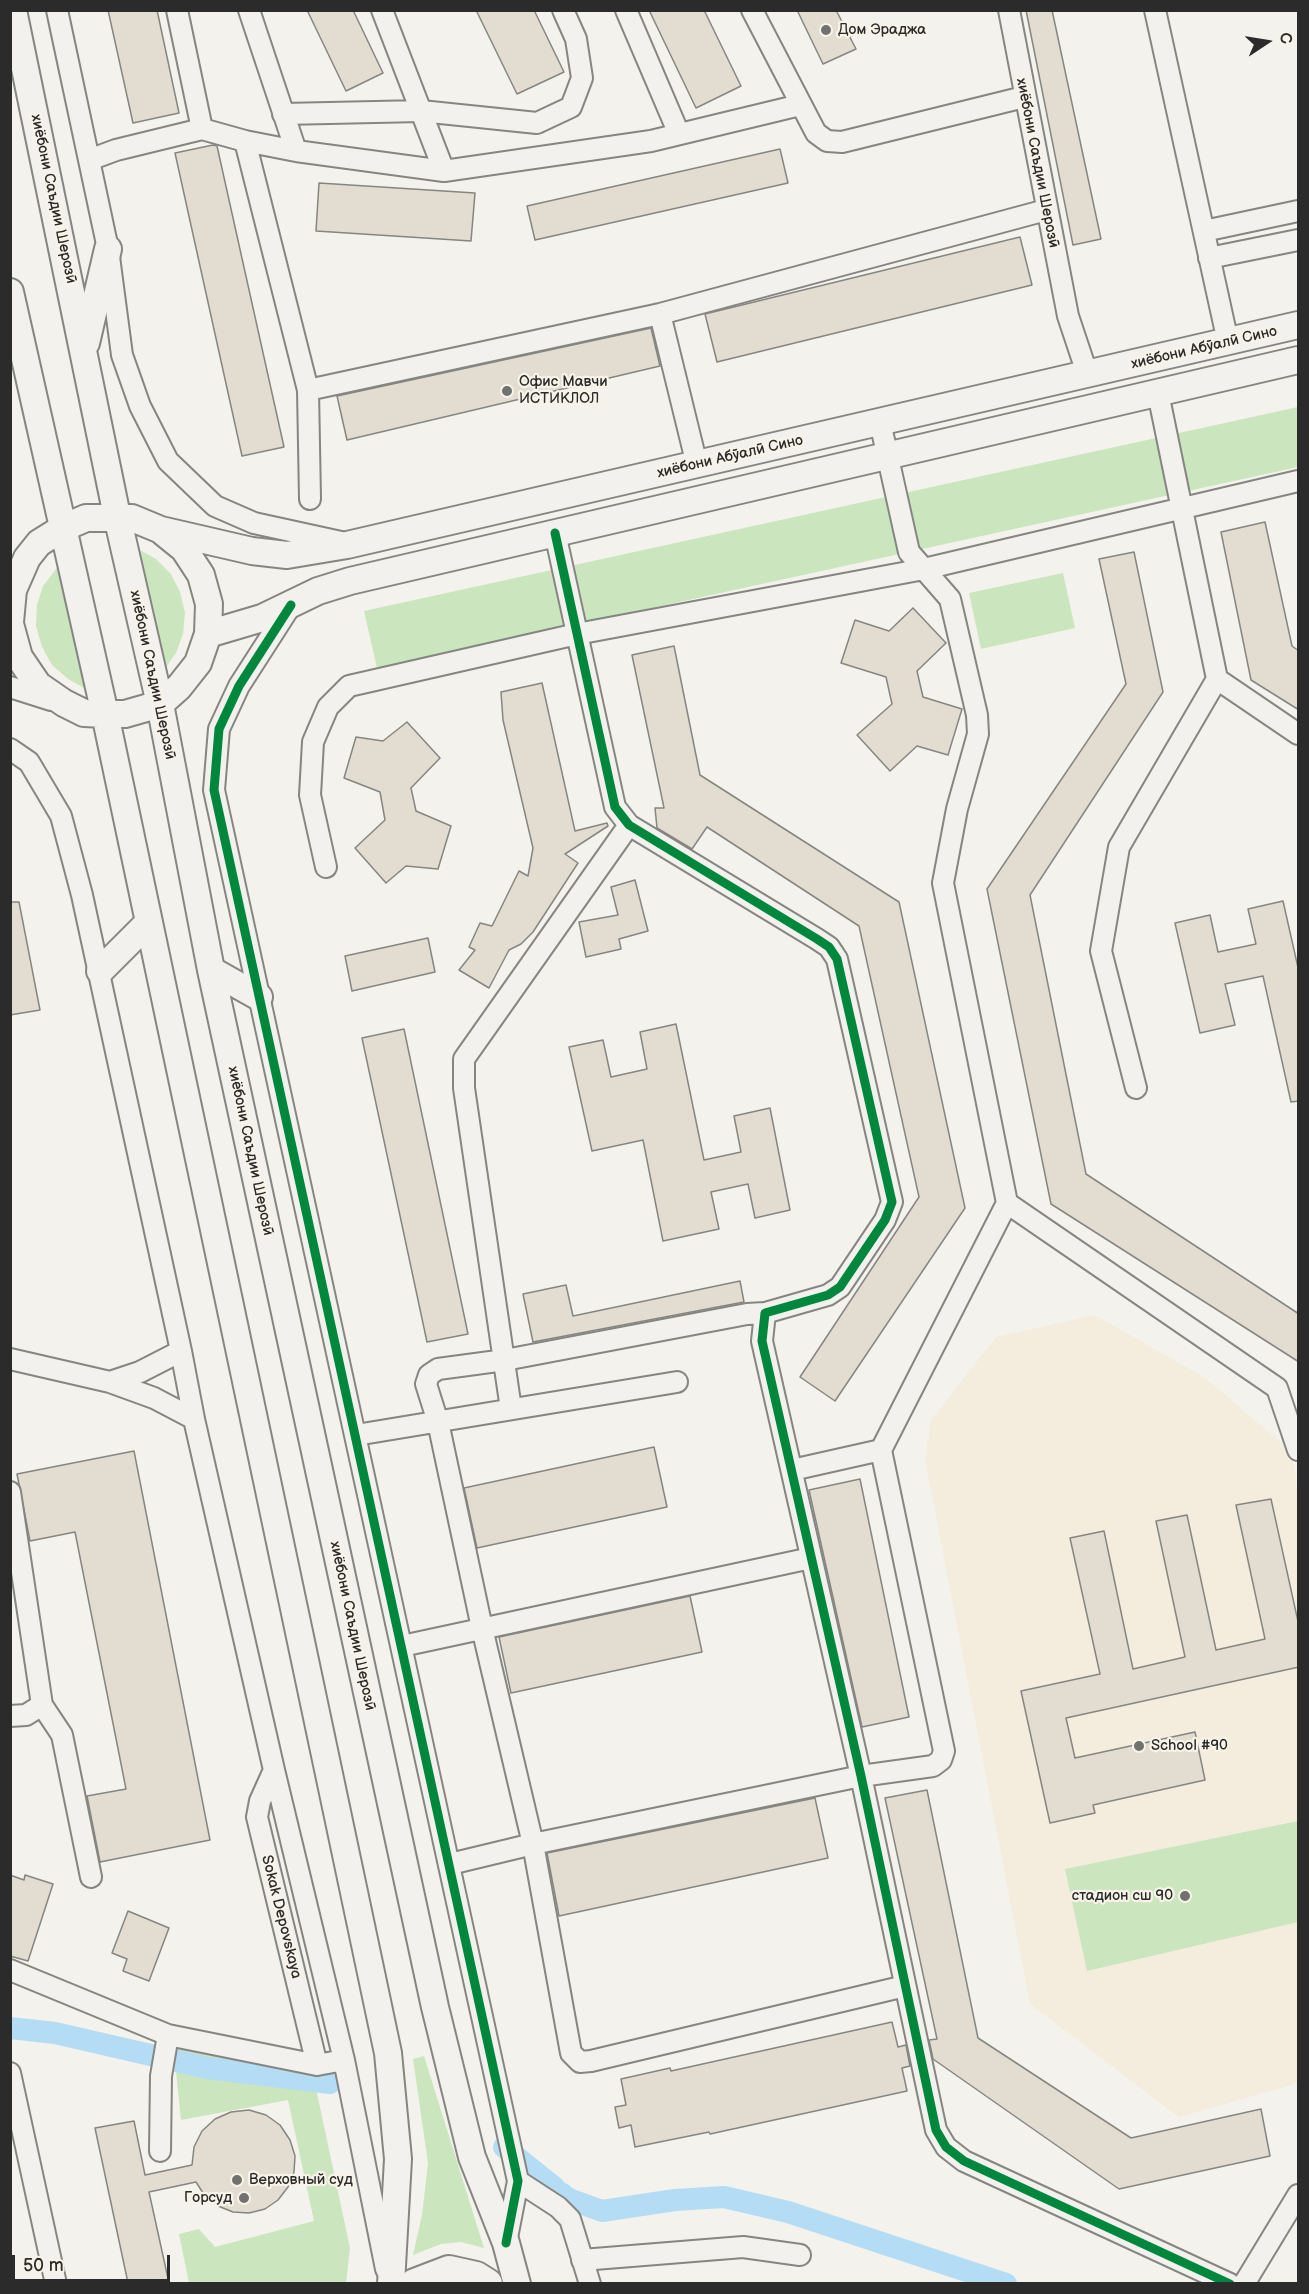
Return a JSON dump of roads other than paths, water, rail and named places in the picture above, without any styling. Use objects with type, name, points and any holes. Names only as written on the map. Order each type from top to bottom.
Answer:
[{"type":"highway","points":[[415,2283],[449,2271],[476,2277],[487,2283]]},
{"type":"main road","name":"хиёбони Саъдии Шерозӣ","points":[[14,10],[117,516],[160,704],[211,970],[435,2007],[472,2157],[506,2243],[517,2283]]},
{"type":"main road","points":[[84,352],[108,249]]},
{"type":"main road","points":[[10,292],[105,714],[388,2053],[398,2159],[390,2283]]},
{"type":"main road","name":"хиёбони Абӯалӣ Сино","points":[[161,530],[184,549],[201,574],[209,604],[208,634],[198,663],[179,687],[160,704],[125,714],[84,713],[64,704],[38,685],[19,657],[10,623],[13,590],[19,565],[39,543],[63,528],[86,518],[117,516],[132,518],[161,530],[252,551],[286,555],[350,544],[1088,376],[1299,325]]},
{"type":"main road","points":[[208,634],[262,618],[318,591],[350,581],[1299,360]]},
{"type":"main road","points":[[100,972],[149,922]]},
{"type":"main road","points":[[211,970],[260,997]]},
{"type":"street","points":[[57,10],[108,249],[122,355],[140,406],[168,461],[215,506],[235,516],[254,523],[350,544]]},
{"type":"street","points":[[177,10],[202,129]]},
{"type":"street","points":[[249,10],[296,151]]},
{"type":"street","points":[[382,10],[444,171]]},
{"type":"street","points":[[283,114],[421,111],[537,123],[571,107],[582,78],[576,39],[563,10]]},
{"type":"street","points":[[626,10],[679,134]]},
{"type":"street","points":[[752,10],[816,133],[827,141],[842,142],[1024,97]]},
{"type":"street","name":"хиёбони Саъдии Шерозӣ","points":[[1009,10],[1068,316],[1088,376]]},
{"type":"street","points":[[1155,10],[1228,342]]},
{"type":"street","points":[[89,160],[116,150],[202,129],[245,141],[296,151],[444,171],[651,141],[800,105]]},
{"type":"street","points":[[245,141],[308,390],[310,499]]},
{"type":"street","points":[[308,390],[660,314],[1046,210]]},
{"type":"street","points":[[1204,231],[1299,211]]},
{"type":"street","points":[[1209,258],[1299,240]]},
{"type":"street","points":[[660,314],[697,465]]},
{"type":"street","points":[[1136,1088],[1101,951],[1119,847],[1217,679],[1158,393]]},
{"type":"street","points":[[450,1864],[533,1844],[861,1776],[933,1766],[941,1760],[944,1750],[881,1450],[1007,1203],[943,883],[957,809],[978,734],[977,715],[950,599],[909,552],[880,422]]},
{"type":"street","points":[[326,867],[310,795],[313,742],[328,707],[349,686],[577,634],[924,570],[1299,481]]},
{"type":"street","points":[[555,533],[615,807],[629,825],[829,947],[837,959],[892,1202],[885,1220],[840,1287],[828,1294],[765,1313],[747,1314],[505,1360],[438,1369],[429,1375],[426,1384],[438,1422],[482,1628],[533,1844],[571,2053],[580,2062],[905,1986]]},
{"type":"street","points":[[291,605],[239,686],[219,729],[214,790],[518,2181],[506,2243]]},
{"type":"street","points":[[1217,679],[1299,735]]},
{"type":"street","points":[[10,687],[64,704]]},
{"type":"street","points":[[10,748],[29,762],[62,816],[100,972],[182,1351],[194,1419],[274,1770],[344,2060],[390,2283]]},
{"type":"street","points":[[511,1409],[464,1088],[464,1059],[629,825]]},
{"type":"street","points":[[1007,1203],[1277,1388],[1299,1450]]},
{"type":"street","points":[[765,1313],[762,1341],[861,1776],[936,2130],[946,2147],[964,2161],[1230,2283]]},
{"type":"street","points":[[110,1382],[140,1372],[182,1351]]},
{"type":"street","points":[[10,1359],[110,1382],[154,1398],[194,1419]]},
{"type":"street","points":[[356,1436],[677,1382]]},
{"type":"street","points":[[792,1470],[881,1450]]},
{"type":"street","points":[[10,1492],[42,1705],[62,1736],[91,1877]]},
{"type":"street","points":[[402,1646],[811,1558]]},
{"type":"street","points":[[10,1716],[26,1715],[42,1705]]},
{"type":"street","name":"Sokak Depovskaya","points":[[274,1770],[260,1801],[257,1817],[317,2066]]},
{"type":"street","points":[[10,1970],[167,2043],[317,2066],[344,2060]]},
{"type":"street","points":[[160,2151],[161,2076],[167,2043]]},
{"type":"street","points":[[10,2073],[56,2283]]},
{"type":"street","points":[[518,2181],[558,2207],[570,2219],[590,2283]]},
{"type":"street","points":[[1244,2283],[1299,2195]]},
{"type":"street","points":[[582,2260],[742,2247],[800,2255]]},
{"type":"waterway","points":[[10,2028],[55,2033],[207,2068],[330,2083]]},
{"type":"waterway","points":[[504,2147],[554,2187]]},
{"type":"waterway","points":[[561,2193],[569,2199],[602,2211],[675,2200],[724,2197],[788,2212],[1006,2284]]},
{"type":"place","name":"Дом Эраджа","points":[[826,30]]},
{"type":"place","name":"Офис Мавчи ИСТИКЛОЛ","points":[[507,391]]},
{"type":"place","name":"School #90","points":[[1139,1746]]},
{"type":"place","name":"стадион сш 90","points":[[1185,1896]]},
{"type":"place","name":"Верховный суд","points":[[237,2180]]},
{"type":"place","name":"Горсуд","points":[[244,2198]]}]
